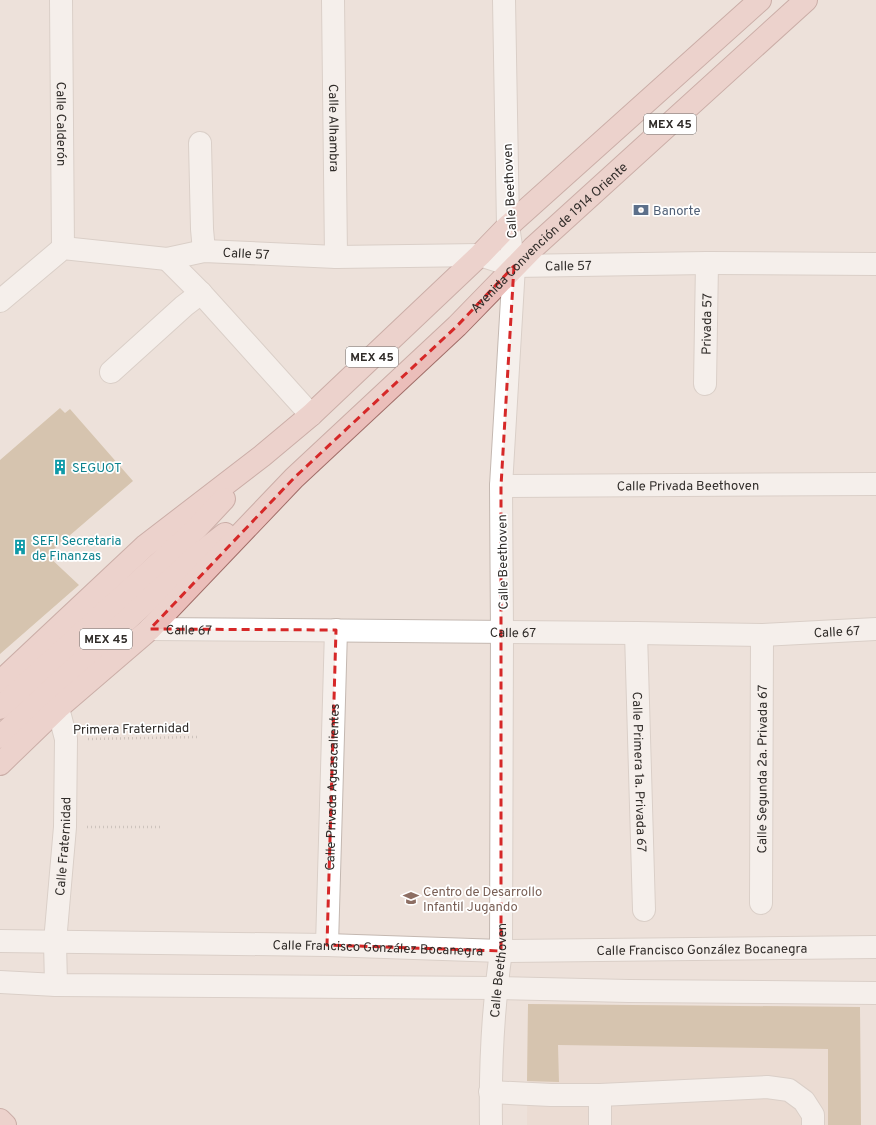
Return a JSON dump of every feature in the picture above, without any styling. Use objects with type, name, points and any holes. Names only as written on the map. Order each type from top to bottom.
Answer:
[{"type":"main road","name":"MEX 45","points":[[0,708],[195,530],[262,456],[311,415],[480,255],[508,226],[760,0]]},
{"type":"main road","name":"Avenida Convención de 1914 Oriente","points":[[0,764],[58,708],[150,629],[294,478],[457,326],[514,266],[806,0]]},
{"type":"main road","points":[[0,682],[145,546],[262,456]]},
{"type":"main road","name":"Avenida Convención de 1914 Oriente","points":[[0,737],[193,559],[294,478]]},
{"type":"main road","points":[[0,1120],[5,1125]]},
{"type":"street","name":"Calle Calderón","points":[[61,0],[63,248]]},
{"type":"street","name":"Calle Alhambra","points":[[333,0],[336,257]]},
{"type":"street","name":"Calle Beethoven","points":[[491,1125],[490,1092],[495,988],[500,951],[502,632],[501,486],[514,266],[508,226],[504,0]]},
{"type":"street","points":[[200,143],[204,251]]},
{"type":"street","name":"Calle 57","points":[[63,248],[167,258],[204,251],[336,257],[480,255],[514,266],[707,263],[876,264]]},
{"type":"street","points":[[0,301],[63,248]]},
{"type":"street","points":[[167,258],[201,293],[311,415]]},
{"type":"street","name":"Privada 57","points":[[705,384],[707,263]]},
{"type":"street","points":[[111,372],[184,306],[201,293]]},
{"type":"street","name":"Calle Privada Beethoven","points":[[501,486],[876,484]]},
{"type":"street","name":"Calle 67","points":[[150,629],[762,635],[876,629]]},
{"type":"street","name":"Calle Privada Aguascalientes","points":[[327,945],[336,630]]},
{"type":"street","name":"Calle Primera 1a. Privada 67","points":[[636,633],[644,910]]},
{"type":"street","name":"Calle Segunda 2a. Privada 67","points":[[761,903],[762,635]]},
{"type":"street","name":"Calle Fraternidad","points":[[56,984],[56,942],[65,827],[66,739],[58,708]]},
{"type":"street","name":"Calle Francisco González Bocanegra","points":[[0,941],[327,945],[500,951],[876,947]]},
{"type":"street","points":[[0,982],[56,984],[876,993]]},
{"type":"street","points":[[490,1092],[551,1095],[600,1095],[767,1087],[788,1090],[804,1101],[813,1116],[813,1125]]},
{"type":"street","points":[[600,1095],[600,1125]]},
{"type":"path","name":"Primera Fraternidad","points":[[66,739],[197,737]]},
{"type":"path","points":[[65,827],[163,826]]},
{"type":"highlighted area","points":[[514,266],[501,486],[501,951],[327,945],[336,630],[150,629],[294,478],[457,326]]},
{"type":"shaded area","points":[[528,1004],[860,1007],[861,1125],[527,1125]]},
{"type":"building","name":"SEGUOT","points":[[60,408],[65,413],[70,409],[133,481],[47,555],[79,585],[0,654],[0,460]]},
{"type":"building","points":[[528,1004],[860,1007],[861,1125],[828,1125],[828,1049],[558,1045],[559,1082],[527,1081]]},
{"type":"place","name":"Banorte","points":[[641,210]]},
{"type":"place","name":"SEGUOT","points":[[60,467]]},
{"type":"place","name":"SEFI Secretaria de Finanzas","points":[[20,547]]},
{"type":"place","name":"Centro de Desarrollo Infantil Jugando","points":[[411,898]]}]
